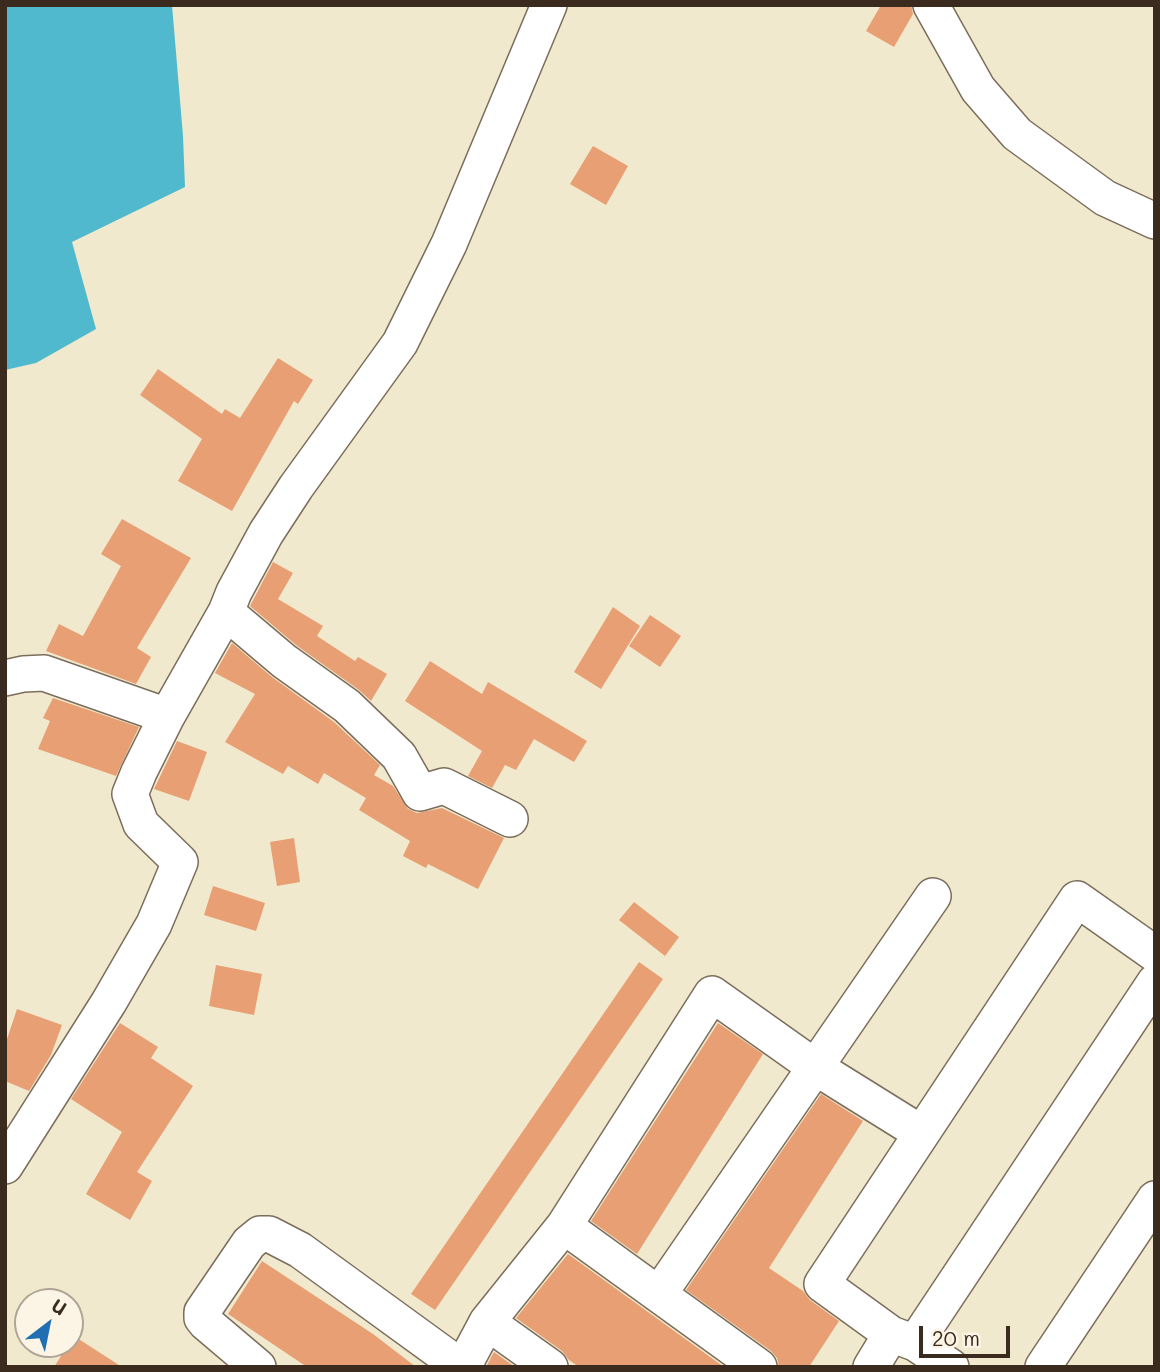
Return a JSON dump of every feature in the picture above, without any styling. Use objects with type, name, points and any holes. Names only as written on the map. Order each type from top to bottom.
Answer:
[{"type":"street","points":[[5,1166],[116,991],[154,924],[180,862],[141,824],[131,794],[167,716],[281,510],[400,343],[449,244],[548,5]]},
{"type":"street","points":[[931,5],[978,89],[1017,134],[1105,198],[1155,221]]},
{"type":"street","points":[[226,612],[284,661],[347,706],[399,756],[419,793],[444,786],[510,819]]},
{"type":"street","points":[[5,678],[44,673],[167,716]]},
{"type":"street","points":[[659,1294],[933,896]]},
{"type":"street","points":[[951,1367],[903,1339],[822,1284],[1077,899],[1155,954]]},
{"type":"street","points":[[871,1367],[903,1339],[1155,982]]},
{"type":"street","points":[[258,1367],[202,1318],[202,1312],[253,1238],[268,1234],[300,1250],[462,1367],[487,1322],[564,1226],[712,994],[815,1067],[921,1133]]},
{"type":"street","points":[[1043,1367],[1155,1199]]},
{"type":"street","points":[[564,1226],[760,1367]]},
{"type":"street","points":[[487,1322],[550,1367]]},
{"type":"water","points":[[5,5],[172,5],[185,187],[72,242],[96,329],[36,363],[5,370]]},
{"type":"building","points":[[881,5],[911,5],[913,14],[894,47],[866,31]]},
{"type":"building","points":[[593,146],[628,166],[606,205],[570,184]]},
{"type":"building","points":[[278,358],[313,380],[298,404],[294,401],[232,511],[178,481],[202,439],[140,395],[158,369],[222,414],[225,409],[240,418]]},
{"type":"building","points":[[122,519],[191,558],[137,648],[151,657],[136,684],[46,651],[59,624],[83,636],[121,566],[101,554]]},
{"type":"building","points":[[273,562],[293,573],[278,599],[323,626],[317,636],[355,661],[358,657],[387,674],[371,701],[296,645],[250,606]]},
{"type":"building","points":[[613,607],[640,626],[601,689],[574,672]]},
{"type":"building","points":[[650,615],[681,636],[660,667],[629,646]]},
{"type":"building","points":[[232,643],[272,677],[334,722],[380,765],[374,775],[393,786],[408,809],[417,813],[442,808],[504,838],[478,889],[428,864],[426,868],[403,856],[410,841],[359,810],[366,798],[324,773],[318,784],[288,766],[283,774],[225,742],[255,694],[215,673]]},
{"type":"building","points":[[430,661],[482,694],[488,682],[587,741],[574,762],[534,739],[516,770],[505,765],[492,788],[468,776],[482,751],[405,701]]},
{"type":"building","points":[[53,698],[139,727],[116,776],[38,749],[50,721],[43,718]]},
{"type":"building","points":[[177,741],[207,752],[189,801],[154,789]]},
{"type":"building","points":[[294,838],[300,882],[277,886],[270,842]]},
{"type":"building","points":[[213,886],[265,903],[256,931],[204,915]]},
{"type":"building","points":[[634,902],[679,937],[665,956],[619,920]]},
{"type":"building","points":[[639,962],[663,979],[435,1310],[411,1294]]},
{"type":"building","points":[[216,965],[262,974],[254,1015],[209,1006]]},
{"type":"building","points":[[17,1009],[62,1025],[51,1055],[29,1091],[5,1081],[5,1045]]},
{"type":"building","points":[[120,1023],[158,1047],[151,1058],[193,1086],[137,1172],[152,1181],[130,1220],[86,1194],[122,1132],[71,1099]]},
{"type":"building","points":[[718,1023],[763,1054],[637,1254],[591,1221]]},
{"type":"building","points":[[821,1094],[863,1121],[769,1268],[803,1291],[810,1300],[839,1321],[809,1367],[779,1367],[777,1358],[771,1351],[686,1290]]},
{"type":"building","points":[[568,1254],[724,1367],[579,1367],[569,1360],[562,1351],[516,1318]]},
{"type":"building","points":[[262,1261],[373,1334],[416,1367],[307,1367],[228,1314]]},
{"type":"building","points":[[84,1342],[122,1367],[54,1367],[60,1358],[84,1358]]},
{"type":"building","points":[[494,1352],[515,1367],[486,1367]]}]
